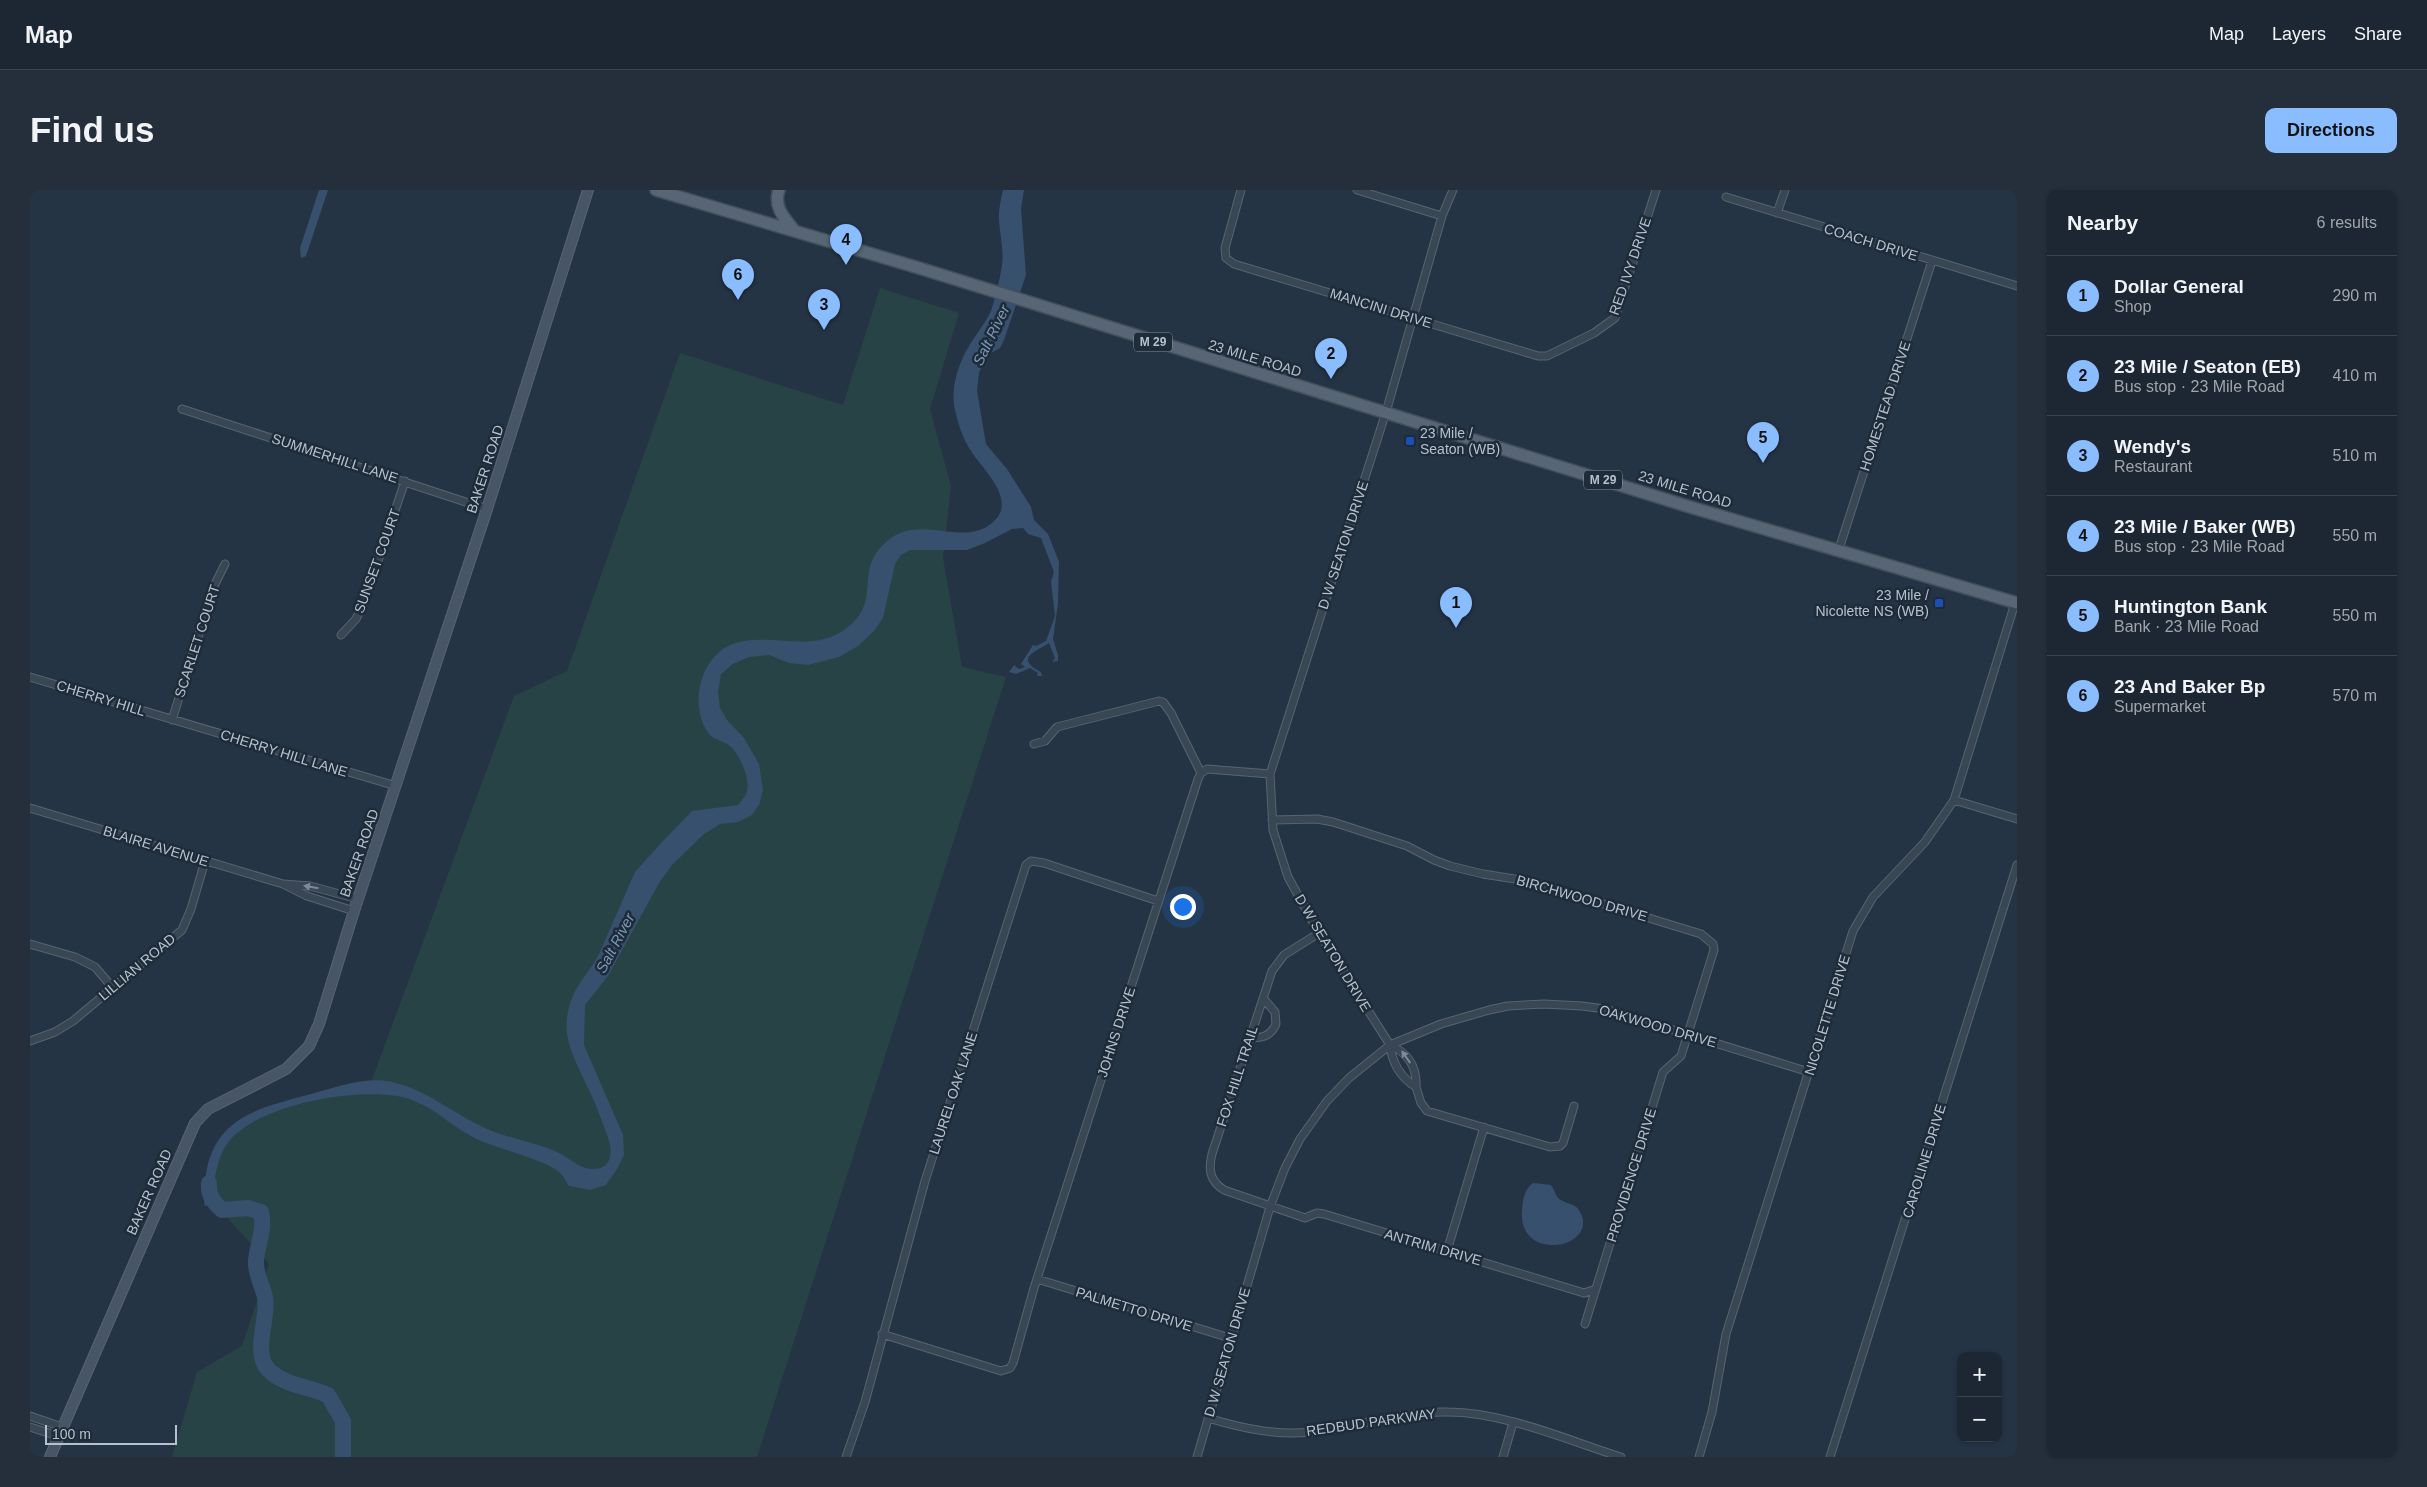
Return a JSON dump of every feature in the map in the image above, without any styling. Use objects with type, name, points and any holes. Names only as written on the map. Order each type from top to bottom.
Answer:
[{"type":"main road","name":"23 MILE ROAD","points":[[656,190],[794,230],[1838,552],[2016,603]]},
{"type":"main road","points":[[779,190],[777,196],[778,208],[794,230]]},
{"type":"street","name":"BAKER ROAD","points":[[50,1457],[195,1124],[208,1109],[286,1069],[309,1046],[319,1024],[354,911],[487,509],[588,190]]},
{"type":"street","name":"MANCINI DRIVE","points":[[1241,190],[1225,248],[1226,258],[1234,264],[1538,356]]},
{"type":"street","points":[[1357,190],[1442,216]]},
{"type":"street","name":"D W SEATON DRIVE","points":[[1197,1457],[1230,1338],[1270,1207],[1294,1150],[1317,1115],[1336,1091],[1390,1045],[1319,933],[1288,877],[1277,845],[1272,820],[1270,774],[1386,412],[1442,216],[1453,190]]},
{"type":"street","name":"RED IVY DRIVE","points":[[1538,356],[1546,356],[1594,333],[1615,318],[1656,190]]},
{"type":"street","points":[[1777,213],[1784,190]]},
{"type":"street","name":"COACH DRIVE","points":[[1726,197],[2017,286]]},
{"type":"street","name":"HOMESTEAD DRIVE","points":[[1838,552],[1932,260]]},
{"type":"street","name":"SUMMERHILL LANE","points":[[182,409],[487,509]]},
{"type":"street","name":"SUNSET COURT","points":[[341,635],[356,619],[364,602],[405,481]]},
{"type":"street","name":"SCARLET COURT","points":[[172,720],[214,586],[225,564]]},
{"type":"street","name":"NICOLETTE DRIVE","points":[[1699,1457],[1712,1412],[1726,1334],[1858,919],[1873,897],[1930,837],[1954,800],[2016,603]]},
{"type":"street","name":"CHERRY HILL","points":[[30,677],[172,720]]},
{"type":"street","points":[[1034,744],[1045,741],[1057,727],[1159,701],[1168,707],[1201,773],[1207,769],[1270,774]]},
{"type":"street","name":"CHERRY HILL LANE","points":[[172,720],[396,786]]},
{"type":"street","name":"JOHNS DRIVE","points":[[882,1334],[1001,1371],[1010,1368],[1158,901],[1201,773]]},
{"type":"street","points":[[1954,800],[2017,819]]},
{"type":"street","name":"BLAIRE AVENUE","points":[[30,808],[283,884],[306,896],[354,911]]},
{"type":"street","name":"BIRCHWOOD DRIVE","points":[[1272,820],[1317,819],[1333,822],[1407,846],[1450,866],[1478,873],[1528,881],[1701,934],[1713,944],[1714,950],[1688,1033]]},
{"type":"street","name":"LILLIAN ROAD","points":[[30,1042],[55,1032],[73,1021],[182,930],[191,909],[205,861]]},
{"type":"street","name":"LAUREL OAK LANE","points":[[846,1457],[865,1402],[925,1181],[1026,865],[1031,861],[1044,863],[1158,901]]},
{"type":"street","name":"CAROLINE DRIVE","points":[[1830,1457],[2017,865]]},
{"type":"street","name":"BLAIRE AVENUE","points":[[283,884],[310,886],[358,899]]},
{"type":"street","name":"FOX HILL TRAIL","points":[[1270,1207],[1224,1190],[1215,1182],[1210,1172],[1212,1154],[1249,1038],[1276,964],[1290,950],[1319,933]]},
{"type":"street","points":[[30,944],[75,957],[94,967],[113,988]]},
{"type":"street","points":[[1249,1038],[1262,1038],[1268,1035],[1276,1024],[1275,1012],[1263,998]]},
{"type":"street","name":"OAKWOOD DRIVE","points":[[1390,1045],[1441,1024],[1489,1010],[1508,1006],[1544,1004],[1605,1009],[1688,1033],[1809,1072]]},
{"type":"street","name":"PROVIDENCE DRIVE","points":[[1585,1324],[1663,1072],[1681,1056],[1688,1033]]},
{"type":"street","points":[[1416,1087],[1405,1080],[1391,1059],[1390,1045],[1403,1051],[1417,1073],[1416,1087],[1421,1103],[1427,1111],[1555,1147],[1563,1143],[1574,1106]]},
{"type":"street","points":[[1447,1251],[1484,1127]]},
{"type":"street","name":"ANTRIM DRIVE","points":[[1270,1207],[1305,1218],[1324,1214],[1584,1293],[1596,1289]]},
{"type":"street","name":"PALMETTO DRIVE","points":[[1037,1279],[1230,1338]]},
{"type":"street","name":"REDBUD PARKWAY","points":[[1208,1418],[1253,1430],[1282,1433],[1320,1431],[1374,1420],[1447,1412],[1483,1415],[1513,1422],[1620,1457]]},
{"type":"street","points":[[30,1416],[60,1431]]},
{"type":"street","points":[[1503,1457],[1513,1422]]},
{"type":"street","points":[[30,1427],[60,1431]]},
{"type":"green space","points":[[880,288],[959,313],[930,409],[951,486],[943,558],[962,667],[1006,677],[757,1457],[172,1457],[197,1372],[242,1346],[269,1264],[214,1203],[216,1172],[223,1150],[239,1131],[272,1112],[331,1097],[367,1093],[514,696],[567,671],[680,353],[843,405]]},
{"type":"water","points":[[319,190],[328,190],[306,256],[301,258],[300,248]]},
{"type":"water","points":[[1003,190],[1024,190],[1021,209],[1026,275],[1004,340],[1000,348],[986,356],[979,373],[977,391],[986,444],[1007,469],[1031,507],[1034,520],[1048,534],[1059,562],[1058,603],[1053,639],[1058,661],[1052,662],[1055,658],[1049,643],[1033,652],[1028,659],[1033,667],[1041,672],[1042,676],[1037,676],[1038,673],[1030,668],[1016,674],[1009,672],[1014,665],[1019,669],[1025,667],[1021,664],[1033,645],[1036,646],[1046,641],[1055,616],[1051,582],[1054,572],[1041,538],[1028,534],[1023,528],[1012,529],[967,550],[910,550],[901,555],[895,564],[883,618],[874,631],[858,646],[839,657],[808,665],[789,663],[769,655],[749,657],[733,664],[721,674],[718,692],[720,708],[727,720],[744,738],[759,764],[763,790],[759,805],[752,815],[738,822],[720,824],[704,834],[672,865],[659,883],[608,976],[585,1005],[584,1045],[623,1135],[624,1155],[606,1185],[590,1190],[569,1186],[563,1176],[551,1167],[481,1141],[417,1102],[387,1095],[363,1094],[310,1101],[260,1118],[241,1130],[227,1144],[223,1151],[216,1173],[214,1203],[205,1206],[204,1196],[207,1168],[213,1150],[222,1135],[233,1124],[246,1116],[277,1103],[362,1081],[393,1082],[419,1091],[492,1131],[557,1152],[589,1169],[600,1168],[608,1163],[611,1154],[608,1138],[569,1042],[567,1019],[569,1007],[574,993],[599,954],[635,872],[692,811],[738,805],[746,794],[746,775],[738,755],[730,746],[710,735],[701,719],[699,690],[701,680],[709,664],[722,650],[737,643],[754,640],[807,641],[825,639],[841,632],[854,622],[862,611],[866,601],[869,569],[873,559],[880,548],[894,536],[922,529],[966,533],[979,530],[992,523],[999,514],[1002,505],[996,486],[971,451],[960,429],[954,405],[954,386],[962,359],[989,316],[998,287],[1002,259],[999,217]]},
{"type":"water","points":[[1533,1183],[1551,1185],[1559,1199],[1578,1209],[1583,1224],[1579,1234],[1569,1241],[1557,1245],[1543,1244],[1532,1238],[1524,1227],[1522,1210],[1526,1192]]},
{"type":"waterway","name":"Salt River","points":[[209,1183],[209,1191],[212,1198],[222,1210],[248,1208],[261,1212],[262,1230],[256,1265],[266,1306],[261,1347],[265,1366],[285,1381],[328,1395],[343,1421],[343,1457]]},
{"type":"place","name":"23 Mile / Baker (WB)","points":[[846,265]]},
{"type":"place","name":"23 And Baker Bp","points":[[738,300]]},
{"type":"place","name":"Wendy's","points":[[824,330]]},
{"type":"place","name":"23 Mile / Seaton (EB)","points":[[1331,379]]},
{"type":"place","name":"23 Mile / Seaton (WB)","points":[[1410,441]]},
{"type":"place","name":"Huntington Bank","points":[[1763,463]]},
{"type":"place","name":"23 Mile / Nicolette NS (WB)","points":[[1939,603]]},
{"type":"place","name":"Dollar General","points":[[1456,628]]}]
